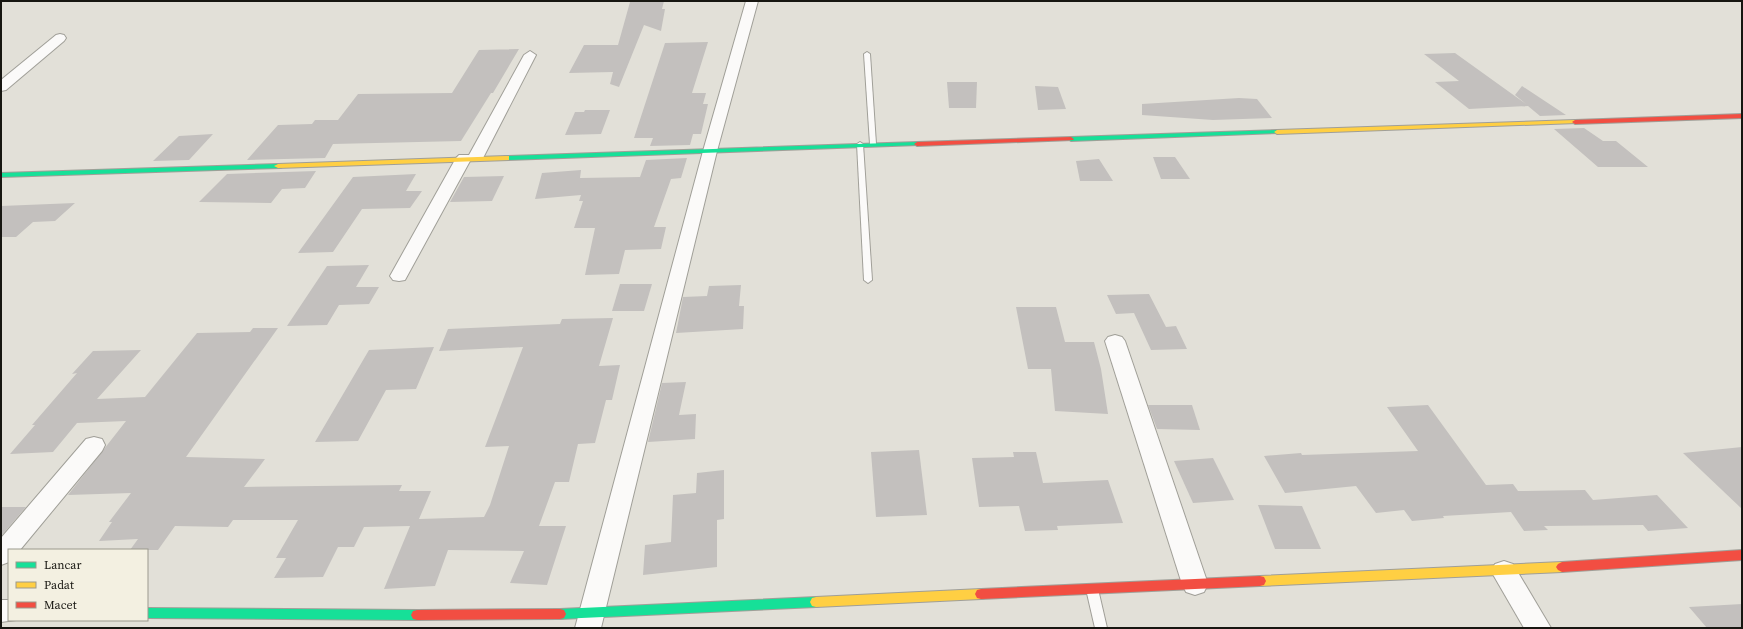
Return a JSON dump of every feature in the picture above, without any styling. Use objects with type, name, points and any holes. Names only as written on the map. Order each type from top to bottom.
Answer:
[{"type":"street","points":[[590,620],[710,151],[752,1]]},
{"type":"street","points":[[1,87],[60,38]]},
{"type":"street","points":[[399,276],[530,55]]},
{"type":"street","points":[[1,175],[710,151],[860,144],[1742,116]]},
{"type":"street","points":[[1115,340],[1196,584]]},
{"type":"street","points":[[1,555],[94,445]]},
{"type":"street","points":[[148,612],[485,616],[590,620],[1091,588],[1504,571],[1742,555]]},
{"type":"street","points":[[1504,571],[1538,628]]},
{"type":"lane","points":[[867,54],[873,144]]},
{"type":"lane","points":[[860,144],[868,280]]},
{"type":"lane","points":[[1091,588],[1101,628]]},
{"type":"building","points":[[664,1],[662,9],[665,9],[661,31],[644,25],[619,87],[610,84],[613,72],[569,73],[584,45],[618,45],[630,2]]},
{"type":"building","points":[[708,42],[692,93],[706,93],[703,104],[708,104],[701,134],[693,134],[690,145],[650,146],[653,138],[634,138],[665,43]]},
{"type":"building","points":[[519,49],[493,93],[491,93],[461,141],[333,144],[325,158],[247,160],[278,125],[312,124],[315,120],[338,120],[358,94],[452,93],[479,50]]},
{"type":"building","points":[[1455,53],[1526,104],[1515,95],[1522,86],[1566,115],[1540,116],[1528,106],[1469,109],[1435,82],[1459,81],[1424,54]]},
{"type":"building","points":[[947,82],[977,82],[976,108],[949,108]]},
{"type":"building","points":[[1035,86],[1058,87],[1066,109],[1038,110]]},
{"type":"building","points":[[1239,98],[1257,99],[1272,118],[1213,120],[1142,115],[1142,104]]},
{"type":"building","points":[[585,110],[610,110],[601,134],[565,135],[575,112],[584,112]]},
{"type":"building","points":[[1584,128],[1603,141],[1616,141],[1648,167],[1598,167],[1554,129]]},
{"type":"building","points":[[213,134],[189,160],[153,161],[179,136]]},
{"type":"building","points":[[1153,157],[1175,157],[1190,179],[1161,179]]},
{"type":"building","points":[[687,158],[681,178],[671,179],[654,227],[666,227],[661,249],[625,250],[619,274],[585,275],[595,228],[574,228],[583,201],[579,201],[581,195],[535,199],[542,173],[581,170],[580,178],[640,177],[646,160]]},
{"type":"building","points":[[1099,159],[1113,181],[1080,181],[1076,161]]},
{"type":"building","points":[[316,171],[305,188],[282,189],[271,203],[199,202],[227,174]]},
{"type":"building","points":[[416,174],[406,191],[422,191],[410,208],[362,209],[333,252],[298,253],[353,177]]},
{"type":"building","points":[[504,176],[492,201],[450,202],[464,177]]},
{"type":"building","points":[[75,203],[55,221],[33,222],[16,237],[1,237],[1,206]]},
{"type":"building","points":[[369,265],[356,287],[379,287],[369,304],[339,305],[327,325],[287,326],[327,266]]},
{"type":"building","points":[[620,284],[652,284],[644,311],[612,311]]},
{"type":"building","points":[[741,285],[739,306],[744,306],[743,329],[676,333],[683,297],[707,296],[709,286]]},
{"type":"building","points":[[1149,294],[1166,327],[1176,326],[1187,349],[1151,350],[1134,313],[1116,314],[1107,295]]},
{"type":"building","points":[[1016,307],[1056,307],[1065,342],[1094,342],[1101,369],[1108,414],[1055,411],[1051,369],[1028,369]]},
{"type":"building","points":[[613,318],[599,366],[620,365],[612,400],[606,400],[595,443],[578,444],[569,482],[555,482],[539,526],[566,526],[547,585],[510,583],[524,551],[448,550],[435,586],[384,589],[410,526],[364,527],[354,547],[338,547],[323,577],[274,578],[286,558],[276,558],[298,520],[233,520],[228,527],[175,526],[158,550],[131,549],[138,539],[99,541],[112,522],[109,522],[131,493],[68,495],[126,421],[77,423],[53,452],[10,454],[35,425],[32,425],[77,373],[72,374],[93,351],[141,350],[97,399],[145,397],[197,333],[250,332],[253,328],[278,328],[186,457],[265,459],[244,487],[402,485],[399,491],[431,491],[419,519],[484,517],[490,505],[509,446],[485,447],[523,347],[439,351],[448,329],[560,324],[562,319]]},
{"type":"building","points":[[434,347],[416,389],[386,390],[358,441],[315,442],[369,350]]},
{"type":"building","points":[[686,382],[679,415],[696,414],[695,439],[648,442],[662,383]]},
{"type":"building","points":[[1148,405],[1192,405],[1200,430],[1157,429]]},
{"type":"building","points":[[1428,405],[1486,485],[1513,484],[1518,491],[1585,490],[1593,500],[1657,495],[1688,528],[1648,531],[1643,525],[1544,526],[1548,530],[1524,531],[1511,512],[1443,516],[1444,518],[1412,521],[1404,510],[1376,513],[1356,486],[1285,493],[1264,456],[1301,453],[1302,455],[1418,451],[1387,407]]},
{"type":"building","points":[[1742,447],[1742,509],[1683,453]]},
{"type":"building","points":[[919,450],[927,515],[876,517],[871,452]]},
{"type":"building","points":[[1013,452],[1036,452],[1043,483],[1108,480],[1123,523],[1057,526],[1058,530],[1025,531],[1019,506],[979,507],[972,458],[1014,457]]},
{"type":"building","points":[[1213,458],[1234,500],[1193,503],[1174,461]]},
{"type":"building","points":[[724,470],[724,519],[717,520],[717,567],[643,575],[645,545],[671,542],[673,495],[696,493],[697,473]]},
{"type":"building","points":[[1258,505],[1302,506],[1321,549],[1275,549]]},
{"type":"building","points":[[1,507],[26,507],[1,536]]},
{"type":"building","points":[[1742,604],[1742,628],[1707,628],[1689,607]]},
{"type":"traffic: fast","points":[[1071,139],[1277,132]]},
{"type":"traffic: fast","points":[[506,158],[917,144]]},
{"type":"traffic: fast","points":[[1,175],[278,166]]},
{"type":"traffic: fast","points":[[560,614],[816,602]]},
{"type":"traffic: fast","points":[[148,613],[417,615]]},
{"type":"traffic: slow","points":[[1277,132],[1575,122]]},
{"type":"traffic: slow","points":[[278,166],[506,158]]},
{"type":"traffic: slow","points":[[1260,581],[1562,567]]},
{"type":"traffic: slow","points":[[816,602],[981,594]]},
{"type":"traffic: jam","points":[[1575,122],[1742,116]]},
{"type":"traffic: jam","points":[[917,144],[1071,139]]},
{"type":"traffic: jam","points":[[1562,567],[1742,555]]},
{"type":"traffic: jam","points":[[981,594],[1260,581]]},
{"type":"traffic: jam","points":[[417,615],[560,614]]}]
